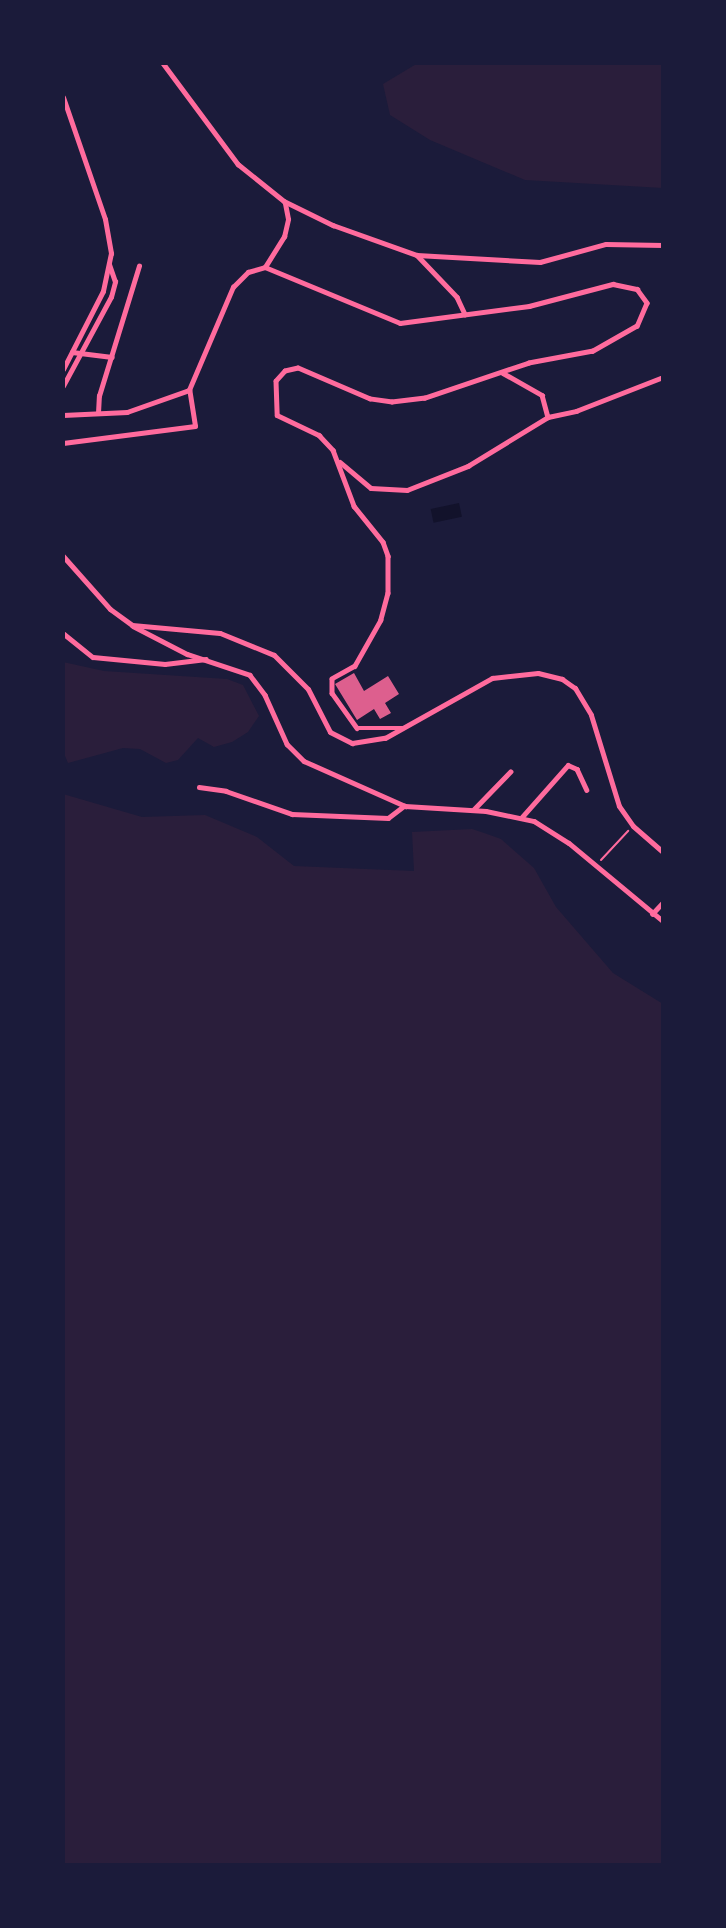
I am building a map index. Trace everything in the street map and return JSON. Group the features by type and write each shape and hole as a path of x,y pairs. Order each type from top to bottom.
{"street":[{"path":"163,63 238,164 284,201 333,225 417,255 540,262 606,244 663,245"},
{"path":"63,97 105,219 114,289 63,386"},
{"path":"265,267 287,228 284,201"},
{"path":"417,255 457,297 465,314"},
{"path":"63,369 98,303 109,265"},
{"path":"98,413 99,396 139,266"},
{"path":"63,443 195,426 189,390 233,287 248,271 265,267 390,321 408,324 529,306 613,284 630,285 645,298 641,321 608,344 578,356 529,363 425,398 392,402 356,395 292,368 276,381 277,415 319,435 339,461 371,488 407,490 468,467 548,417 576,411 663,377"},
{"path":"72,352 112,357"},
{"path":"503,373 541,394 548,417"},
{"path":"63,415 154,405 189,390"},
{"path":"339,461 354,506 383,542 389,572 381,620 355,666 332,679 332,693 356,728 404,728"},
{"path":"63,556 110,609 149,638 206,659 237,667 257,682 295,754 405,806 473,810 522,817 569,843 663,921"},
{"path":"132,625 200,629 264,648 300,679 330,732 343,741 372,742 404,728 492,678 538,673 562,680 575,688 592,715 616,801 633,826 663,852"},
{"path":"63,633 83,652 103,659 183,664 206,659"},
{"path":"522,817 568,765 577,769 587,790"},
{"path":"473,810 510,772"},
{"path":"199,787 226,791 292,814 388,818 405,806"},
{"path":"652,914 663,902"}],"path":[{"path":"596,867 633,826"}],"shaded area":[{"path":"418,63 663,63 663,188 525,180 430,140 390,115 383,84"},
{"path":"459,503 462,517 434,523 431,509"},
{"path":"63,662 104,671 227,679 243,685 259,716 248,732 232,742 214,747 198,738 178,760 166,763 140,749 123,748 68,763 63,751"},
{"path":"63,794 142,817 205,815 257,837 294,866 414,871 412,832 472,829 487,834 501,839 534,868 556,907 613,973 663,1004 663,1865 63,1865"}],"building":[{"path":"354,673 364,691 388,676 399,694 385,703 391,713 380,719 374,709 357,720 335,684"}]}
